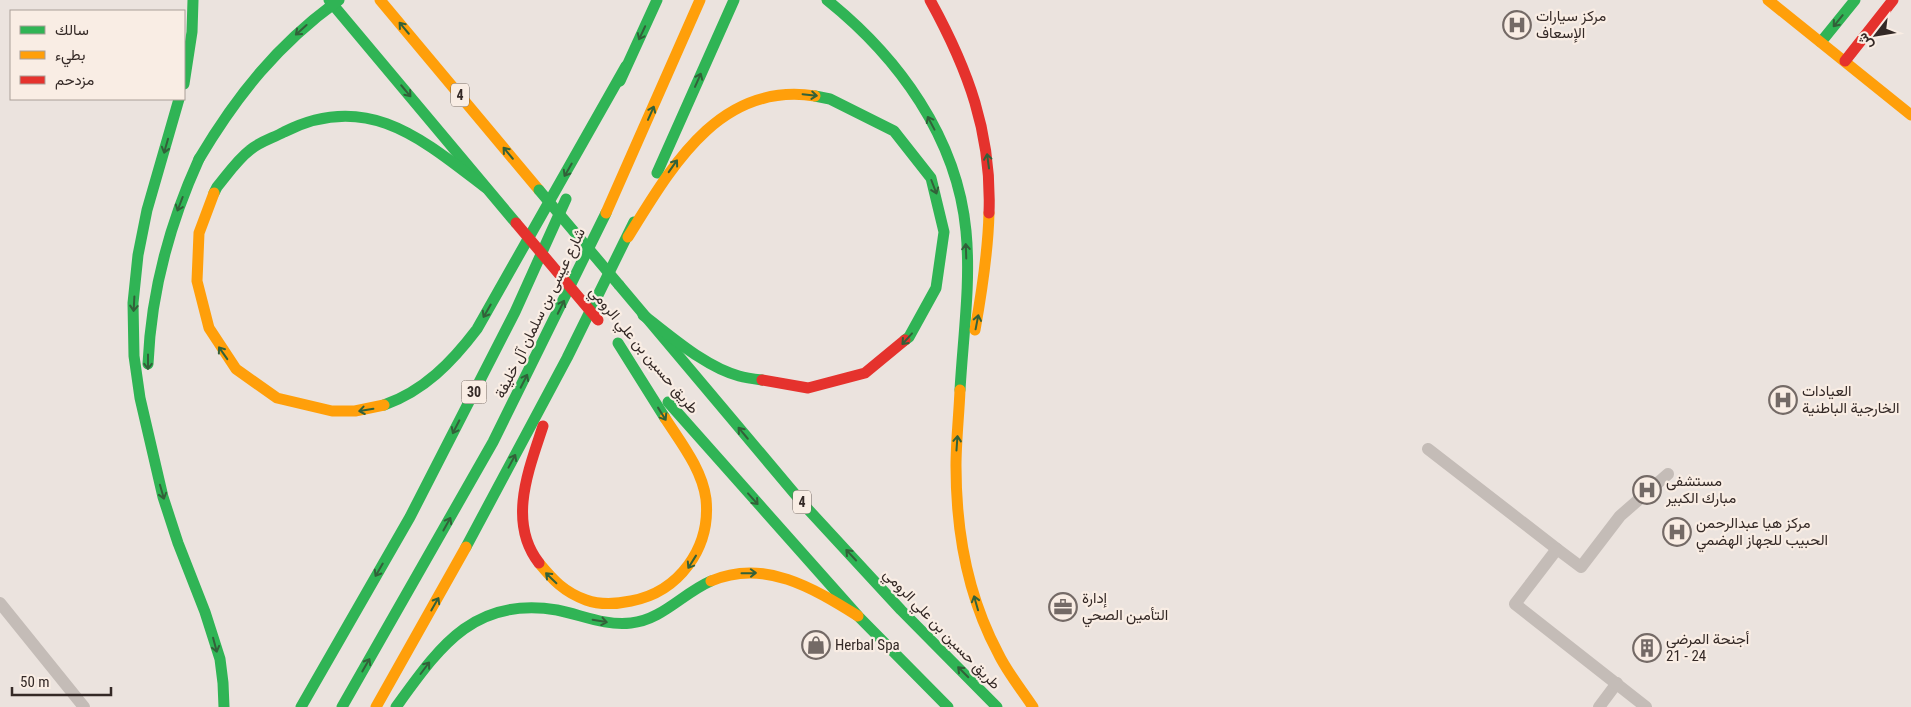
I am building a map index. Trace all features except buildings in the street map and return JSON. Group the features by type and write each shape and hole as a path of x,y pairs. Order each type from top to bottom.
{"main road":[{"path":"185,78 192,32 193,0"},
{"name":"طريق حسين بن علي الرومي","path":"329,0 486,188 715,456 858,616 948,707"},
{"path":"150,445 148,354 152,305 163,252 190,179 199,159 228,111 258,73 296,35 339,0"},
{"name":"طريق حسين بن علي الرومي","path":"380,0 805,506 901,610 997,707"},
{"name":"شارع عيسى بن سلمان آل خليفة","path":"301,707 410,517 515,312 657,0"},
{"name":"شارع عيسى بن سلمان آل خليفة","path":"342,707 493,442 618,187 700,0"},
{"path":"376,707 457,565 567,358 628,236 734,0"},
{"path":"827,0 858,24 888,56 913,91 939,139 960,202 966,240 967,275 956,465 958,515 966,566 978,610 998,654 1033,707"},
{"path":"930,0 949,32 969,81 981,120 989,172 990,213 984,283 959,404"},
{"path":"1768,0 1911,115"},
{"path":"1821,42 1855,0"},
{"path":"1846,61 1893,0"},
{"path":"486,188 449,160 407,134 382,121 366,117 342,116 310,121 278,133 261,142 227,171 210,198 199,228 195,261 198,295 203,316 221,351 244,377 256,387 288,403 304,408 340,412 375,408 393,402 424,385 453,360 476,329 626,66"},
{"path":"628,236 678,159 690,144 715,121 728,112 759,100 792,94 817,96 846,104 871,115 896,132 913,150 928,173 934,185 945,229 944,256 936,291 929,308 895,352 871,370 845,382 818,388 789,389 737,376 689,348 643,314"},
{"path":"179,100 148,206 135,277 133,346 150,445 170,522 205,612 216,647 224,684 224,707"},
{"path":"567,358 541,431 525,488 522,517 527,538 535,557 546,573 567,592 582,599 600,603 619,605 638,602 665,589 690,565 700,548 705,531 706,500 701,480 690,457 618,343"},
{"path":"396,707 442,648 453,637 478,620 504,611 520,608 547,608 607,623 641,621 665,611 701,585 736,573 750,572 765,573 791,579 810,587 858,616"}],"street":[{"path":"1428,449 1581,567 1620,516 1668,474"},
{"path":"1557,548 1515,604 1646,707"},
{"path":"0,603 84,707"},
{"path":"1598,707 1617,683"}],"traffic: fast":[{"path":"185,78 192,32 193,0"},
{"path":"329,0 516,223"},
{"path":"199,159 228,113 260,72 297,34 339,0"},
{"path":"620,81 657,0"},
{"path":"657,173 734,0"},
{"path":"827,0 853,22 900,73 920,102 937,132 950,163 960,196 966,231 968,270 960,390"},
{"path":"1821,42 1855,0"},
{"path":"384,405 412,392 424,384 458,353 477,329 626,66"},
{"path":"815,96 830,99 894,131 931,178 944,232 936,288 909,337 905,340"},
{"path":"179,100 147,210 138,255 133,303 134,356 140,398 163,497 220,659 224,707"},
{"path":"214,193 236,163 254,147 314,120 342,116 368,118 392,126 416,138 439,153 486,188"},
{"path":"148,364 153,310 163,259 170,234 199,159"},
{"path":"539,190 619,285"},
{"path":"301,707 410,517 515,312 566,199"},
{"path":"342,707 493,442 606,213"},
{"path":"466,547 567,358 634,222"},
{"path":"619,285 805,506 901,610 997,707"},
{"path":"643,315 689,350 714,366 739,376 762,380"},
{"path":"618,343 665,418"},
{"path":"668,402 858,616 948,707"},
{"path":"396,707 427,665 444,647 461,631 480,619 502,611 528,608 557,610 612,623 631,623 642,621 663,612 711,581"}],"traffic: slow":[{"path":"380,0 539,190"},
{"path":"606,213 700,0"},
{"path":"1768,0 1911,115"},
{"path":"628,237 681,158 702,135 725,116 751,102 781,95 815,96"},
{"path":"214,193 199,233 197,281 209,328 236,369 277,398 332,411 355,411 384,405"},
{"path":"975,330 984,272 989,213"},
{"path":"960,390 956,457 958,514 965,562 978,608 987,631 1006,667 1033,707"},
{"path":"539,563 565,589 578,597 597,603 626,602 648,596 664,588 677,578 697,550 703,534 706,517 706,499 704,488 695,467 665,418"},
{"path":"376,707 466,547"},
{"path":"711,581 731,575 750,573 788,579 824,595 858,616"}],"traffic: jam":[{"path":"930,0 956,51 975,102 986,156 989,184 989,213"},
{"path":"1845,61 1893,0"},
{"path":"516,223 598,320"},
{"path":"762,380 808,388 865,373 905,340"},
{"path":"539,563 529,547 524,530 523,513 527,477 543,426"}],"place":[{"name":"مركز سيارات الإسعاف","path":"1517,25"},
{"name":"العيادات الخارجية الباطنية","path":"1783,400"},
{"name":"مستشفى مبارك الكبير","path":"1647,490"},
{"name":"مركز هيا عبدالرحمن الحبيب للجهاز الهضمي","path":"1677,532"},
{"name":"إدارة التأمين الصحي","path":"1063,607"},
{"name":"Herbal Spa","path":"816,645"},
{"name":"أجنحة المرضى 21 - 24","path":"1647,648"}]}
